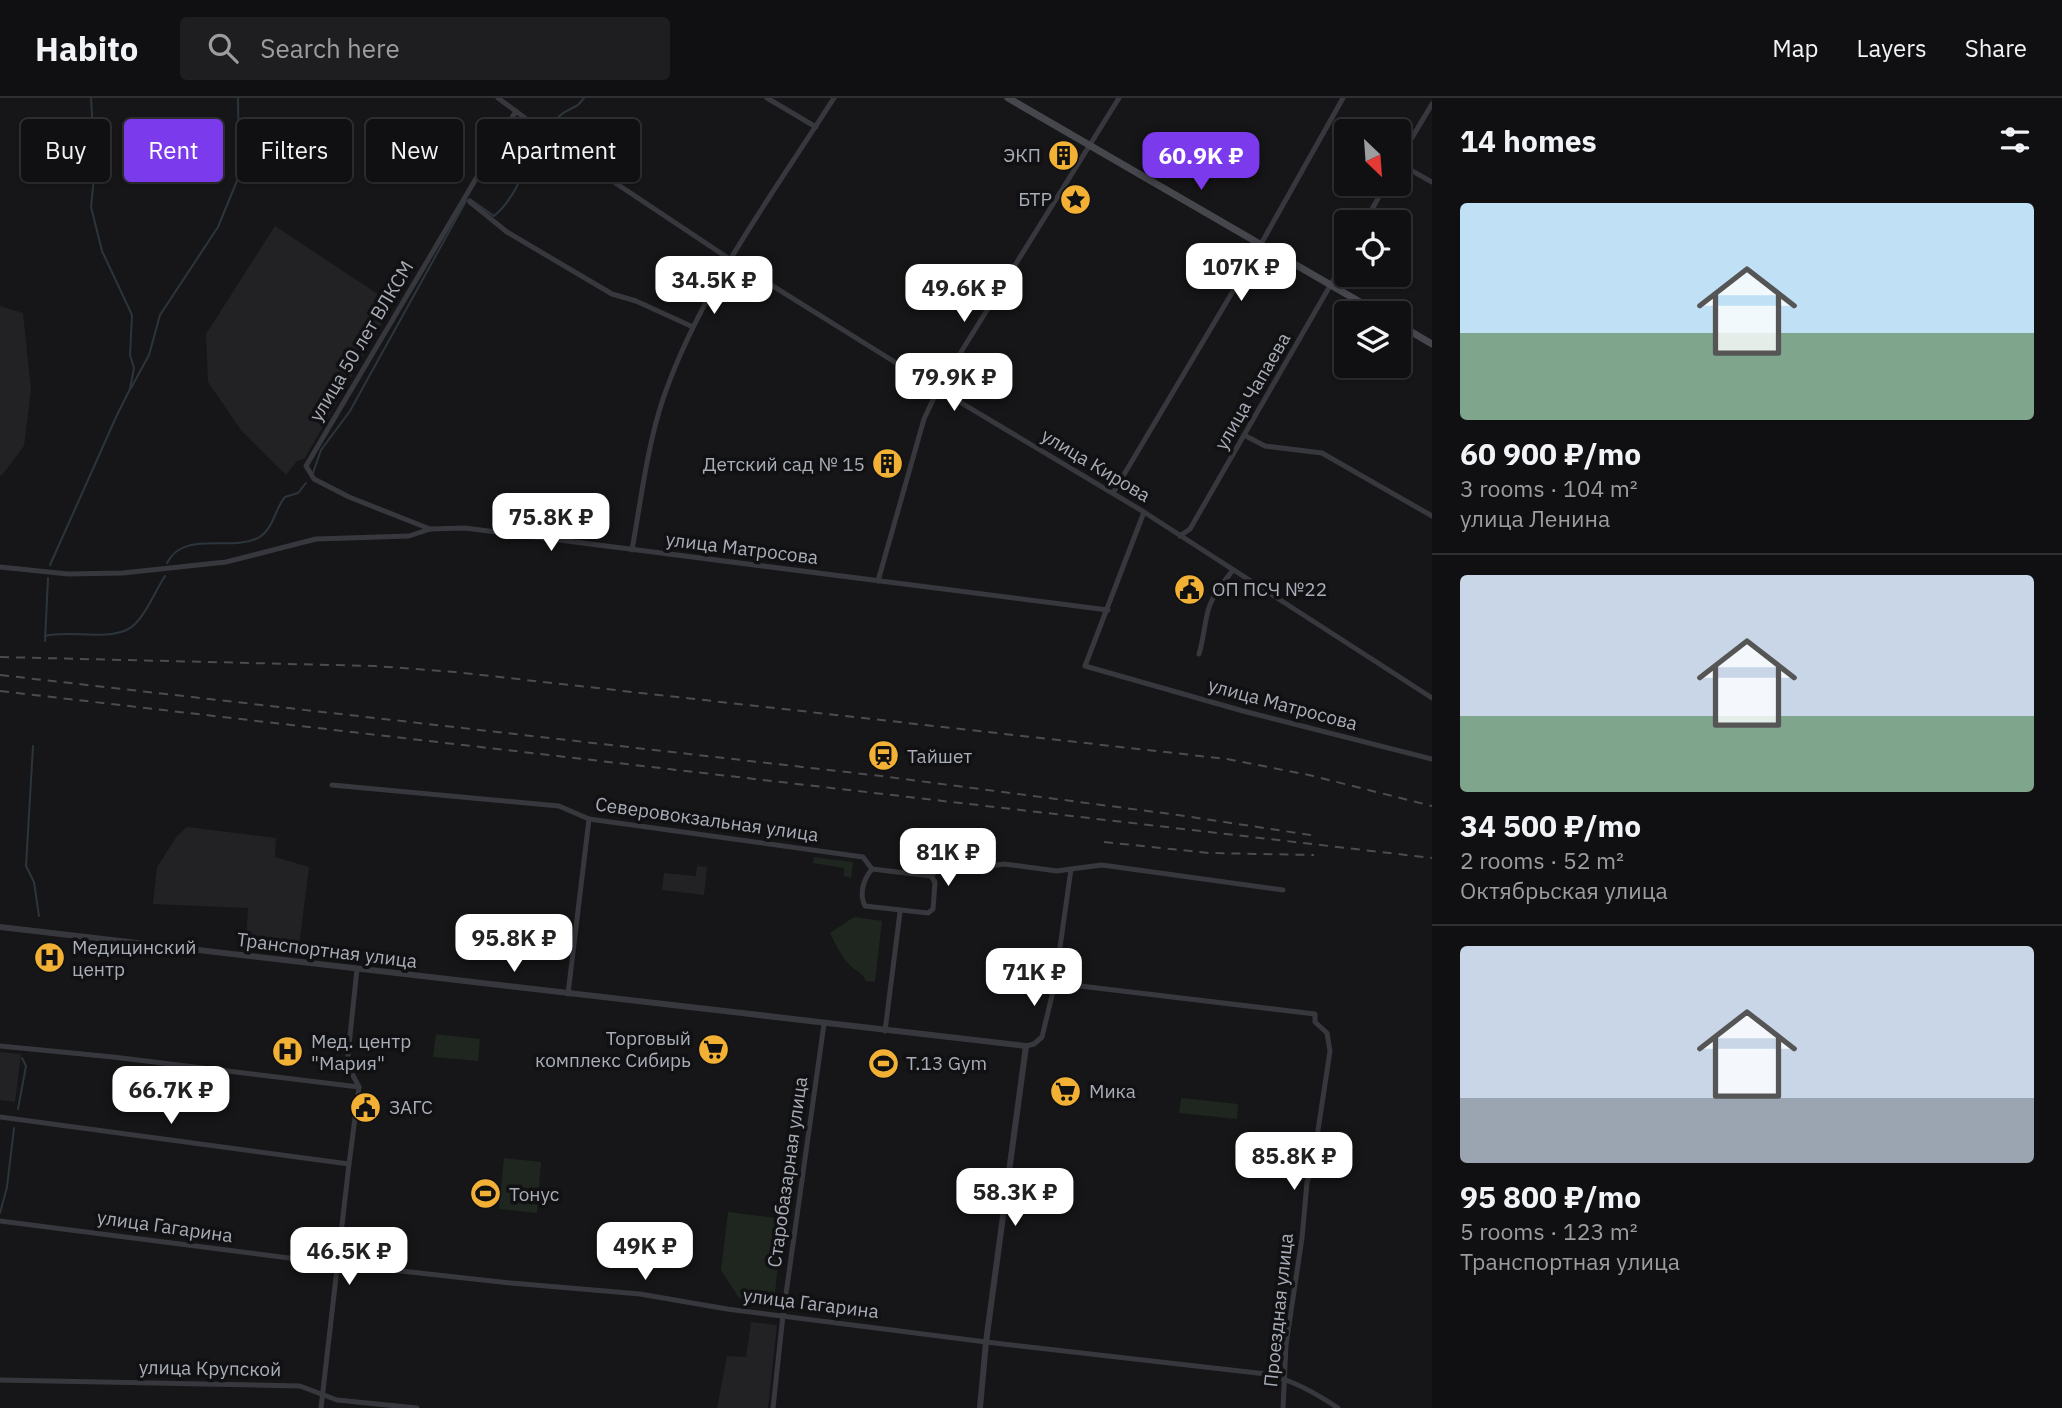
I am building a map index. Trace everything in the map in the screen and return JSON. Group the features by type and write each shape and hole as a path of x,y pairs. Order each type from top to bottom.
{"main road":[{"path":"1008,98 1358,301"},
{"path":"1411,332 1432,344"}],"street":[{"name":"улица Кирова","path":"498,98 584,162 731,260 1114,493 1432,698"},
{"path":"767,98 816,127"},
{"path":"632,550 648,458 663,400 693,327 731,260 834,98"},
{"path":"878,581 924,419 938,388 1119,98"},
{"path":"1114,493 1261,244 1343,98"},
{"path":"1411,140 1432,104"},
{"name":"улица 50 лет ВЛКСМ","path":"430,529 349,497 314,479 306,467 516,111"},
{"path":"1411,170 1432,182"},
{"path":"470,202 507,232 611,294 636,301 693,327"},
{"name":"улица Чапаева","path":"1180,536 1190,529 1334,280"},
{"path":"1244,435 1265,446 1322,453 1432,516"},
{"path":"1108,610 1144,512"},
{"name":"улица Матросова","path":"0,567 68,574 169,569 226,562 316,538 410,536 430,529 465,528 1108,610 1085,666 1432,759"},
{"path":"1199,654 1207,614 1215,595 1233,570"},
{"name":"Северовокзальная улица","path":"332,785 559,806 589,819 863,858 872,869 931,876 941,867 968,869 1004,864 1058,871 1102,865 1283,890"},
{"path":"568,994 589,819"},
{"path":"872,869 864,878 862,900 865,906 900,912 928,913 933,909 935,882 931,876"},
{"path":"980,1408 986,1342 1026,1046 1034,1044 1042,1037 1055,983 1071,869"},
{"path":"885,1031 900,912"},
{"name":"Транспортная улица","path":"0,928 1026,1046"},
{"path":"321,1408 359,1087 347,1064 356,969"},
{"name":"Проездная улица","path":"1055,983 1315,1014 1315,1023 1327,1033 1330,1051 1312,1170 1307,1182 1302,1238 1286,1345 1283,1408"},
{"name":"Старобазарная улица","path":"772,1408 824,1024"},
{"path":"0,1046 126,1058 359,1087"},
{"path":"0,1117 349,1164"},
{"name":"улица Гагарина","path":"0,1220 339,1264 640,1294 727,1309 1266,1374 1285,1378 1314,1391 1338,1408"},
{"name":"улица Крупской","path":"0,1380 300,1386 337,1400 417,1408"}],"shaded area":[{"path":"275,226 393,304 305,458 297,461 286,475 241,430 208,382 206,334"},
{"path":"0,306 23,313 31,390 24,446 2,475 0,475"},
{"path":"187,827 276,838 275,857 309,867 299,946 246,942 248,908 153,904 157,867 177,836"},
{"path":"814,857 853,862 851,878 844,876 844,868 813,863"},
{"path":"697,866 707,867 704,895 662,890 664,873 696,876"},
{"path":"854,917 882,921 875,982 866,981 850,965 830,933"},
{"path":"436,1034 480,1039 478,1061 433,1057"},
{"path":"0,1052 21,1054 15,1102 0,1100"},
{"path":"1181,1098 1238,1104 1237,1119 1179,1113"},
{"path":"504,1158 541,1162 537,1213 499,1209"},
{"path":"728,1212 783,1219 774,1302 739,1298 721,1270"},
{"path":"751,1322 777,1325 768,1408 717,1408 727,1356 746,1357"}],"waterway":[{"path":"50,565 130,389 134,368 130,355 132,315 102,251 91,207 95,167 91,98"},
{"path":"131,388 149,355 160,315 218,227 239,176 238,98"},
{"path":"556,119 584,98"},
{"path":"313,473 321,450 350,411 466,201 470,199 494,216 509,200 519,182"},
{"path":"167,563 174,553 184,547 247,542 258,538 271,524 285,497 298,493 306,483"},
{"path":"45,636 118,633 128,629 144,613 165,576"},
{"path":"45,641 48,578"},
{"path":"33,746 26,866 34,882 39,916"},
{"path":"18,1109 26,1066 22,1058"},
{"path":"0,1213 7,1187 14,1128"}],"railway":[{"path":"0,657 375,666 455,672 1227,759 1309,775 1432,806"},
{"path":"0,675 881,776 1317,836"},
{"path":"0,691 1432,858"},
{"path":"1104,842 1209,853 1314,855"}],"place":[{"name":"ЭКП","path":"1064,155"},
{"name":"БТР","path":"1075,199"},
{"name":"Детский сад № 15","path":"888,464"},
{"name":"ОП ПСЧ №22","path":"1189,589"},
{"name":"Тайшет","path":"884,756"},
{"name":"Медицинский центр","path":"49,958"},
{"name":"Торговый комплекс Сибирь","path":"714,1049"},
{"name":"Мед. центр \"Мария\"","path":"288,1052"},
{"name":"T.13 Gym","path":"883,1063"},
{"name":"Мика","path":"1066,1091"},
{"name":"ЗАГС","path":"366,1107"},
{"name":"Тонус","path":"486,1194"}]}
